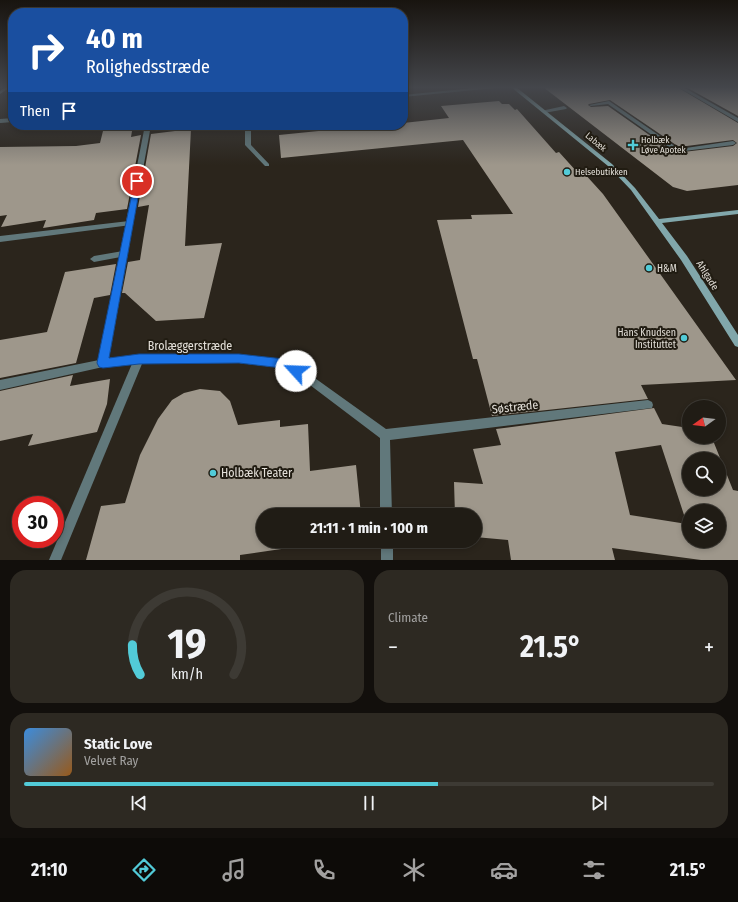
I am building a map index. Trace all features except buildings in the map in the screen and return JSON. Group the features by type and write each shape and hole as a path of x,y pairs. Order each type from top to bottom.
{"street":[{"name":"Labæk","path":"547,113 610,165 633,189 658,220"},
{"path":"625,113 678,151 733,143"},
{"path":"726,113 738,120"},
{"path":"103,363 147,130"},
{"path":"248,130 248,145 267,165"},
{"path":"658,220 738,212"},
{"name":"Ahlgade","path":"658,220 738,343"},
{"path":"0,239 129,223"},
{"path":"94,259 123,254"},
{"path":"55,560 139,359"},
{"name":"Brolæggerstræde","path":"0,385 103,363 139,359 239,359 284,364 309,379 385,435"},
{"name":"Søstræde","path":"385,435 648,405"},
{"path":"385,435 386,508"},
{"path":"387,548 387,560"}],"place":[{"name":"Holbæk Løve Apotek","path":"633,145"},
{"name":"Helsebutikken","path":"567,172"},
{"name":"H&M","path":"649,268"},
{"name":"Hans Knudsen Instituttet","path":"684,338"},
{"name":"Holbæk Teater","path":"213,473"}],"route":[{"path":"137,181 103,363 139,359 239,359 284,364 296,371"}]}
